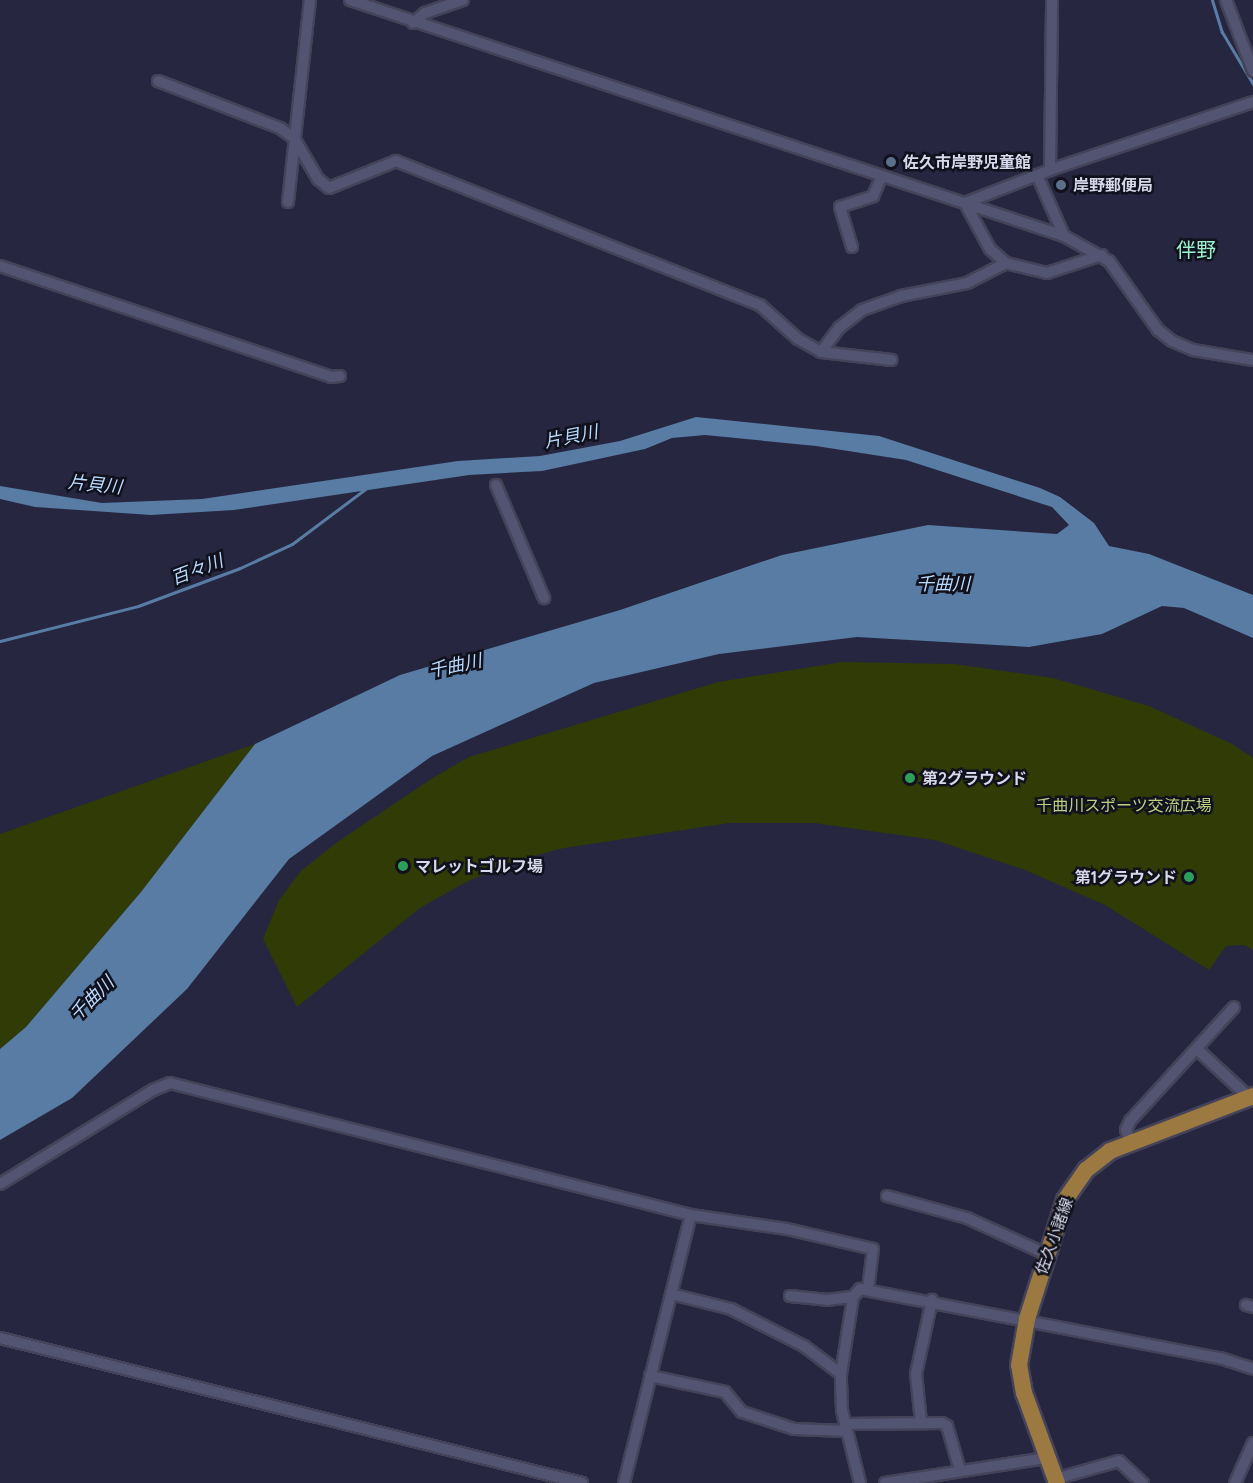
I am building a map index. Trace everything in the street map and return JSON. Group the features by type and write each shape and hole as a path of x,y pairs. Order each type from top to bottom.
{"main road":[{"name":"佐久小諸線","path":"1056,1481 1046,1458 1020,1376 1027,1319 1060,1210 1079,1177 1101,1157 1130,1142 1252,1099"}],"street":[{"path":"288,202 310,0"},
{"path":"350,0 413,23 1064,236 1102,255 1124,279 1158,330 1172,341 1193,350 1253,360"},
{"path":"413,23 425,13 463,0"},
{"path":"1050,170 1052,0"},
{"path":"1226,0 1253,71"},
{"path":"158,81 268,121 294,138 318,179 329,188 396,161 760,305 798,339 821,352 892,360"},
{"path":"965,203 1050,170 1253,102"},
{"path":"1037,175 1064,236"},
{"path":"852,246 840,207 873,196 882,176"},
{"path":"965,203 990,249 1006,263 1047,273 1102,255"},
{"path":"821,352 839,328 862,310 901,296 940,292 967,283 1006,263"},
{"path":"0,266 332,377 340,376"},
{"path":"496,485 544,598"},
{"path":"1130,1142 1126,1130 1130,1121 1234,1007"},
{"path":"1197,1049 1252,1099"},
{"path":"0,1184 153,1090 170,1083 691,1215 787,1229 873,1249 868,1289"},
{"path":"887,1196 967,1218 1046,1254"},
{"path":"624,1483 691,1215"},
{"path":"860,1483 845,1427 841,1374 853,1297 861,1289 932,1300 1220,1358 1253,1369"},
{"path":"671,1294 731,1309 804,1346 841,1374"},
{"path":"789,1296 827,1300 853,1297"},
{"path":"921,1422 916,1374 932,1300"},
{"path":"0,1338 582,1483"},
{"path":"651,1376 724,1392 742,1412 794,1429 921,1422 947,1426 960,1470"},
{"path":"1235,1483 1253,1443"},
{"path":"885,1483 1046,1458"},
{"path":"1056,1481 1099,1464 1119,1461 1143,1483"}],"green space":[{"name":"千曲川スポーツ交流広場","path":"842,662 954,664 1053,678 1149,706 1232,744 1253,758 1253,950 1244,945 1226,946 1209,970 1105,905 1025,870 935,840 814,823 729,823 564,848 522,859 466,882 420,908 297,1007 263,939 279,900 301,871 336,843 431,779 469,757 718,682"},
{"path":"255,744 141,892 26,1027 0,1049 0,834"}],"water":[{"name":"千曲川","path":"696,417 879,436 1040,488 1060,497 1094,523 1109,546 1149,554 1253,595 1253,638 1184,608 1162,606 1102,634 1029,647 857,637 719,654 594,683 432,756 289,859 187,989 72,1098 0,1140 0,1049 26,1027 141,892 255,744 400,675 620,610 782,555 928,525 1057,534 1069,525 1052,507 906,460 816,446 705,435 672,438 645,449 542,471 469,475 234,510 151,515 35,507 0,499 0,486 102,503 202,499 458,461 540,456 620,441"}],"waterway":[{"path":"1212,0 1222,32 1253,84"},
{"name":"百々川","path":"0,641 138,606 240,568 292,544 368,487"}],"place":[{"name":"佐久市岸野児童館","path":"891,162"},
{"name":"岸野郵便局","path":"1061,185"},
{"name":"第2グラウンド","path":"910,778"},
{"name":"マレットゴルフ場","path":"403,866"},
{"name":"第1グラウンド","path":"1189,877"}],"district":[{"name":"伴野","path":"1196,249"}],"water label":[{"name":"片貝川","path":"571,437"},
{"name":"片貝川","path":"95,485"}]}
